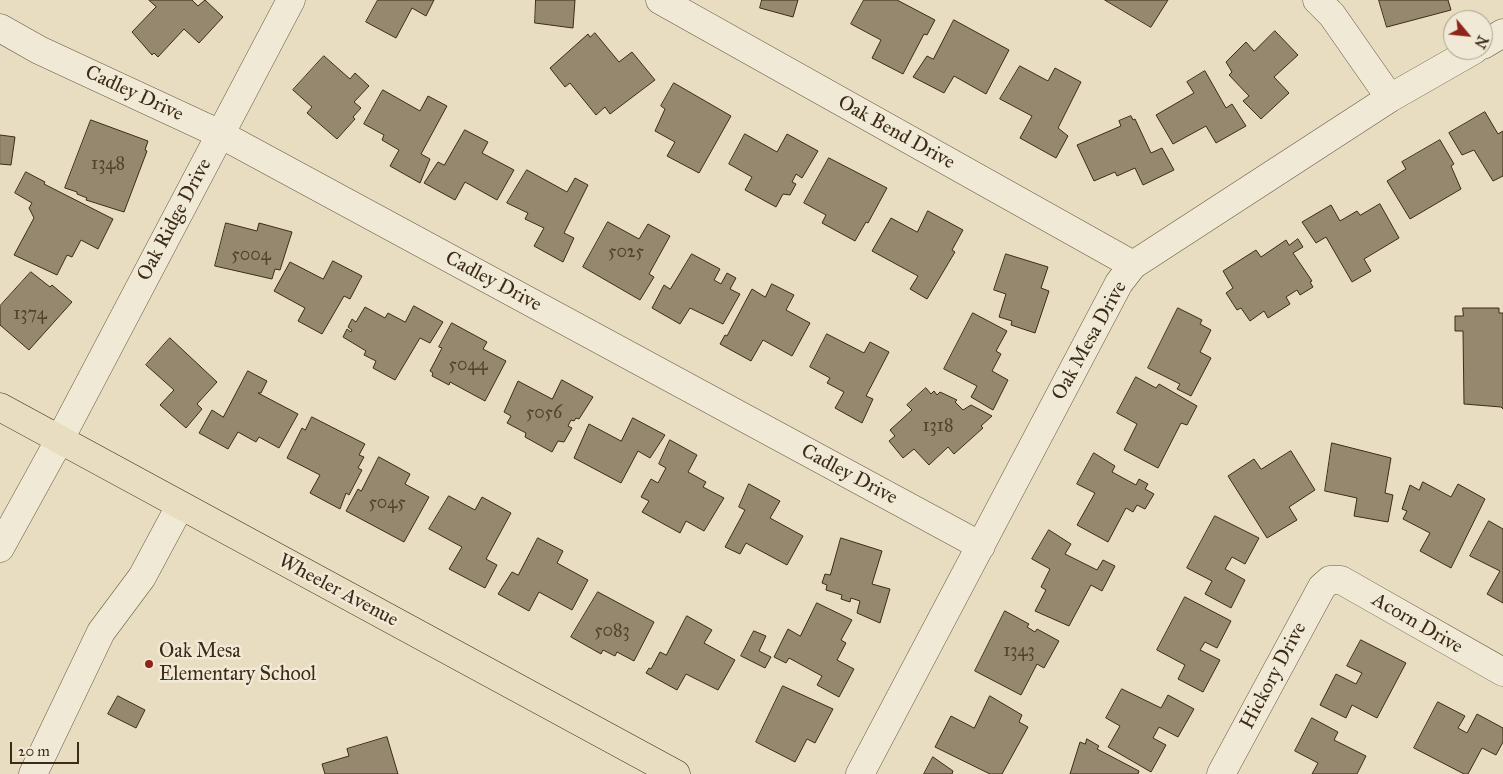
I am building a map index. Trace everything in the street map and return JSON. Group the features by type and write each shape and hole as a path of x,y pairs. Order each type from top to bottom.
{"main road":[{"name":"Wheeler Avenue","path":"0,406 180,506 676,774"}],"street":[{"name":"Oak Ridge Drive","path":"0,548 60,439 291,0"},
{"name":"Oak Bend Drive","path":"659,0 1133,265"},
{"path":"1317,0 1332,15 1390,98"},
{"name":"Cadley Drive","path":"0,28 38,50 220,134 981,546"},
{"name":"Oak Mesa Drive","path":"860,774 1119,283 1133,265 1390,98 1456,60"},
{"path":"33,774 101,632 142,577 180,506"},
{"name":"Acorn Drive","path":"1330,580 1341,580 1503,672"},
{"name":"Hickory Drive","path":"1221,774 1322,587 1330,580"}],"building":[{"path":"149,0 192,0 198,6 205,0 223,17 199,43 184,29 158,57 154,53 152,55 132,32 156,7"},
{"path":"378,0 434,0 426,16 412,8 396,38 366,22"},
{"path":"536,0 575,0 573,28 535,23"},
{"path":"762,0 798,0 793,17 760,8"},
{"path":"864,0 897,0 935,20 927,35 924,34 903,74 872,58 881,40 851,24"},
{"path":"1105,0 1168,0 1151,27"},
{"path":"1379,0 1448,0 1451,10 1443,10 1443,12 1387,27"},
{"path":"954,20 1009,50 986,94 954,76 944,93 913,77 927,56 933,59"},
{"path":"1275,31 1298,55 1274,77 1289,93 1261,119 1243,101 1249,96 1229,75 1232,72 1226,62 1246,42 1254,51"},
{"path":"595,33 619,62 632,52 655,80 610,114 605,107 596,115 570,83 565,87 550,68 588,34 590,37"},
{"path":"324,56 350,79 355,73 369,86 354,102 361,108 353,117 355,119 337,139 307,113 312,107 293,90"},
{"path":"1020,66 1048,81 1055,68 1081,82 1058,128 1068,136 1056,158 1020,138 1032,116 1000,99"},
{"path":"1205,71 1226,108 1232,104 1246,126 1216,143 1206,126 1173,144 1156,115 1194,93 1187,82"},
{"path":"674,83 731,116 699,173 667,156 675,142 655,131 665,109 661,106"},
{"path":"383,90 420,111 428,96 447,106 421,154 430,159 420,183 390,166 399,150 382,140 384,135 364,124"},
{"path":"1485,112 1498,134 1503,131 1503,176 1493,181 1474,150 1462,155 1449,133"},
{"path":"1131,116 1133,120 1135,119 1151,153 1162,148 1174,170 1143,185 1135,168 1117,176 1115,172 1094,181 1077,145 1121,126 1119,121"},
{"path":"91,120 148,141 145,150 147,151 124,212 86,200 87,198 77,194 77,192 65,188"},
{"path":"465,130 488,142 482,153 514,170 497,200 465,182 455,200 424,183 438,162 444,165"},
{"path":"745,134 777,152 787,134 818,151 802,178 796,174 792,182 796,184 790,195 783,194 776,207 745,190 752,177 729,164"},
{"path":"0,135 15,137 11,165 0,164"},
{"path":"1440,140 1454,164 1451,166 1461,189 1410,219 1387,181 1406,169 1402,162"},
{"path":"829,158 887,188 868,223 866,222 855,241 822,223 826,215 804,203"},
{"path":"527,170 567,192 575,178 588,185 564,233 574,238 563,262 534,246 544,228 525,219 528,213 507,203"},
{"path":"26,172 45,182 44,184 113,219 98,249 81,240 72,257 67,255 57,275 14,255 34,218 29,208 32,203 15,193"},
{"path":"1380,204 1399,238 1364,259 1371,271 1352,282 1326,237 1316,243 1302,222 1331,205 1340,221 1357,211 1360,215"},
{"path":"928,211 963,230 952,250 955,252 927,299 910,289 918,276 872,251 891,218 917,232"},
{"path":"608,222 639,239 648,224 670,236 649,274 654,277 640,300 583,267"},
{"path":"226,223 257,231 259,223 292,232 280,270 275,269 272,279 215,266"},
{"path":"1298,239 1303,247 1293,253 1312,281 1310,282 1313,287 1300,295 1297,290 1286,297 1290,304 1268,318 1264,311 1250,321 1241,308 1237,310 1226,293 1233,288 1223,271 1256,250 1261,257 1286,240 1289,245"},
{"path":"692,254 720,269 714,280 721,284 727,273 736,278 730,289 740,294 723,324 690,308 680,324 652,308 664,285 670,289"},
{"path":"1006,254 1048,267 1041,288 1049,291 1035,333 1011,325 1012,321 999,317 1006,294 994,290"},
{"path":"333,261 362,276 350,299 344,296 322,334 298,321 305,308 274,291 290,262 323,279"},
{"path":"31,272 50,287 52,285 72,302 29,350 0,325 0,306"},
{"path":"772,284 794,295 786,310 810,323 792,356 763,340 751,361 720,344 725,335 727,336 752,289 765,297"},
{"path":"414,306 443,322 430,343 420,338 395,380 373,368 376,361 364,355 366,351 343,337 347,329 351,332 352,330 348,327 352,319 356,322 365,307 385,318 388,313 405,322"},
{"path":"1178,308 1202,320 1200,324 1211,330 1200,352 1211,358 1191,396 1177,389 1180,384 1148,368"},
{"path":"1463,308 1499,308 1499,313 1503,313 1503,409 1501,407 1464,404 1463,331 1455,331 1455,316 1463,316"},
{"path":"973,313 1007,331 996,351 1001,354 992,371 1008,380 993,410 971,397 977,386 944,369"},
{"path":"452,323 487,342 483,349 506,361 485,401 450,382 449,385 432,376 433,373 430,371 442,348 439,347"},
{"path":"827,334 864,353 870,342 889,352 866,396 873,399 862,423 835,408 844,392 827,383 830,378 810,367"},
{"path":"170,338 217,382 197,404 202,409 186,428 160,405 174,390 146,365"},
{"path":"248,371 267,381 261,393 258,393 298,414 279,448 259,437 256,442 238,432 228,449 199,433 212,410 223,417"},
{"path":"1136,377 1156,388 1159,384 1197,406 1187,425 1181,423 1158,468 1124,450 1137,424 1117,413"},
{"path":"562,380 593,397 579,419 571,420 568,426 572,428 564,442 558,441 552,452 525,437 526,433 507,423 511,416 504,412 518,381 552,399"},
{"path":"926,388 931,394 934,391 937,395 940,392 957,400 955,402 963,410 971,405 992,416 981,426 983,428 954,454 948,447 929,465 914,449 903,458 889,441 895,436 890,430 912,410 907,405"},
{"path":"312,417 365,444 359,455 364,457 358,468 362,470 349,495 346,493 340,509 310,493 320,475 287,458 302,428 305,430"},
{"path":"633,418 665,435 650,458 638,451 621,483 574,458 589,424 621,441"},
{"path":"670,440 697,455 688,472 706,482 703,487 724,498 704,531 686,521 680,533 642,512 649,501 641,497 651,479 658,483 666,468 659,464"},
{"path":"1332,443 1391,458 1385,493 1393,495 1388,522 1354,516 1357,498 1325,491"},
{"path":"1291,451 1315,490 1289,507 1297,520 1267,538 1228,476 1254,459 1261,469"},
{"path":"1094,453 1115,466 1112,472 1136,485 1139,479 1148,484 1145,489 1154,494 1145,509 1137,505 1133,512 1126,508 1108,542 1077,525 1095,493 1077,484"},
{"path":"379,457 410,474 405,484 429,497 404,542 346,511 358,489 361,491"},
{"path":"1423,482 1451,497 1458,484 1485,499 1451,568 1420,551 1430,533 1403,519 1407,511 1402,509 1410,485 1419,490"},
{"path":"749,484 780,501 770,518 803,536 787,565 746,543 740,554 725,547 745,510 739,507"},
{"path":"449,496 475,510 482,497 511,513 486,559 497,565 485,588 449,569 462,547 429,529"},
{"path":"1215,516 1259,538 1245,564 1232,557 1225,569 1245,580 1231,608 1205,594 1212,581 1187,568"},
{"path":"1489,521 1503,529 1503,603 1487,594 1500,571 1470,556"},
{"path":"1049,530 1071,544 1065,554 1097,570 1103,560 1115,566 1102,591 1091,585 1069,626 1035,611 1046,590 1041,587 1050,569 1032,559"},
{"path":"538,538 563,551 557,563 588,580 572,610 539,592 529,611 498,594 512,572 518,575"},
{"path":"841,538 882,551 872,584 890,589 880,623 857,613 860,601 851,598 850,602 841,599 842,595 826,590 827,585 822,583 825,574 830,575"},
{"path":"598,592 654,622 634,661 617,652 615,656 603,650 601,654 571,637"},
{"path":"1185,597 1231,621 1217,648 1205,642 1200,650 1220,660 1203,692 1178,679 1185,665 1157,650"},
{"path":"817,603 852,620 841,640 846,643 837,660 854,669 839,697 817,685 822,676 789,658 786,663 774,657 788,629 800,636"},
{"path":"1005,611 1029,624 1027,627 1035,632 1037,629 1059,641 1044,668 1037,664 1021,695 975,671"},
{"path":"687,616 712,630 704,643 735,660 718,690 686,674 677,690 646,673 649,668 651,669 660,652 666,655"},
{"path":"754,631 766,636 759,651 771,657 765,668 741,656"},
{"path":"1361,640 1406,663 1377,718 1352,705 1346,718 1320,705 1336,674 1356,684 1362,673 1347,666"},
{"path":"783,686 833,709 815,743 807,739 795,762 756,742"},
{"path":"1122,689 1161,708 1168,695 1194,709 1178,737 1159,727 1153,738 1166,745 1151,772 1108,747 1120,726 1106,718"},
{"path":"118,696 145,710 136,728 108,714"},
{"path":"990,696 1022,715 1019,722 1028,727 1002,774 990,774 935,747 951,716 974,728"},
{"path":"1438,702 1465,716 1458,728 1467,733 1477,714 1503,728 1503,742 1496,755 1482,748 1468,774 1464,774 1414,748"},
{"path":"1312,718 1338,732 1334,740 1366,756 1357,774 1312,774 1318,763 1295,751"},
{"path":"387,737 398,774 325,774 322,764 349,756 347,749"},
{"path":"1087,739 1099,746 1097,749 1139,771 1138,774 1070,774 1080,742 1085,744"},
{"path":"933,757 953,771 952,774 924,774"}],"place":[{"name":"Oak Mesa Elementary School","path":"149,664"}]}
